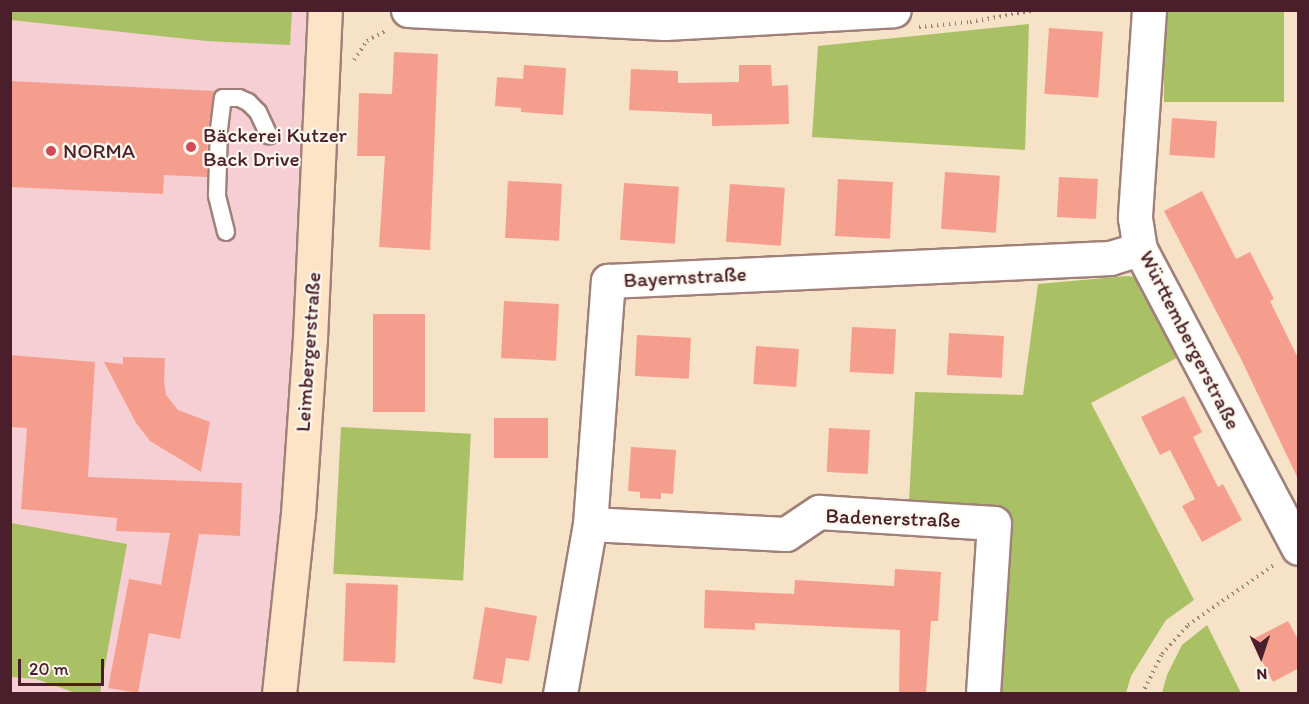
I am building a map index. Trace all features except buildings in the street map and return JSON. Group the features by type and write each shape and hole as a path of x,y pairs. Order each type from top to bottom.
{"street":[{"name":"Leimbergerstraße","path":"279,693 298,514 309,349 325,10"},
{"path":"408,10 665,23 894,10"},
{"name":"Württembergerstraße","path":"1149,10 1135,218 1140,249 1288,556"},
{"name":"Bayernstraße","path":"560,693 590,524 608,281 1110,258 1140,249"},
{"name":"Badenerstraße","path":"590,524 786,534 819,512 994,523 983,693"}],"lane":[{"path":"226,232 217,195 219,129 224,98 239,98 248,102 258,112 269,136"}],"path":[{"path":"1142,693 1162,654 1188,625 1288,556"}],"shaded area":[{"path":"10,11 325,11 279,693 11,693"}],"green space":[{"path":"11,10 292,11 290,45 206,41 11,20"},
{"path":"1164,11 1284,11 1284,102 1164,102"},
{"path":"1029,24 1025,150 812,137 818,46"},
{"path":"1127,276 1141,278 1186,353 1091,403 1194,600 1166,620 1131,676 1126,693 995,693 1006,509 909,501 915,392 1023,395 1038,284"},
{"path":"341,427 471,434 463,581 333,574"},
{"path":"11,523 127,544 100,693 76,693 36,679 11,677"},
{"path":"1207,625 1241,693 1162,693 1167,675 1182,645"}],"place":[{"name":"Bäckerei Kutzer Back Drive","path":"191,147"},
{"name":"NORMA","path":"51,151"}]}
